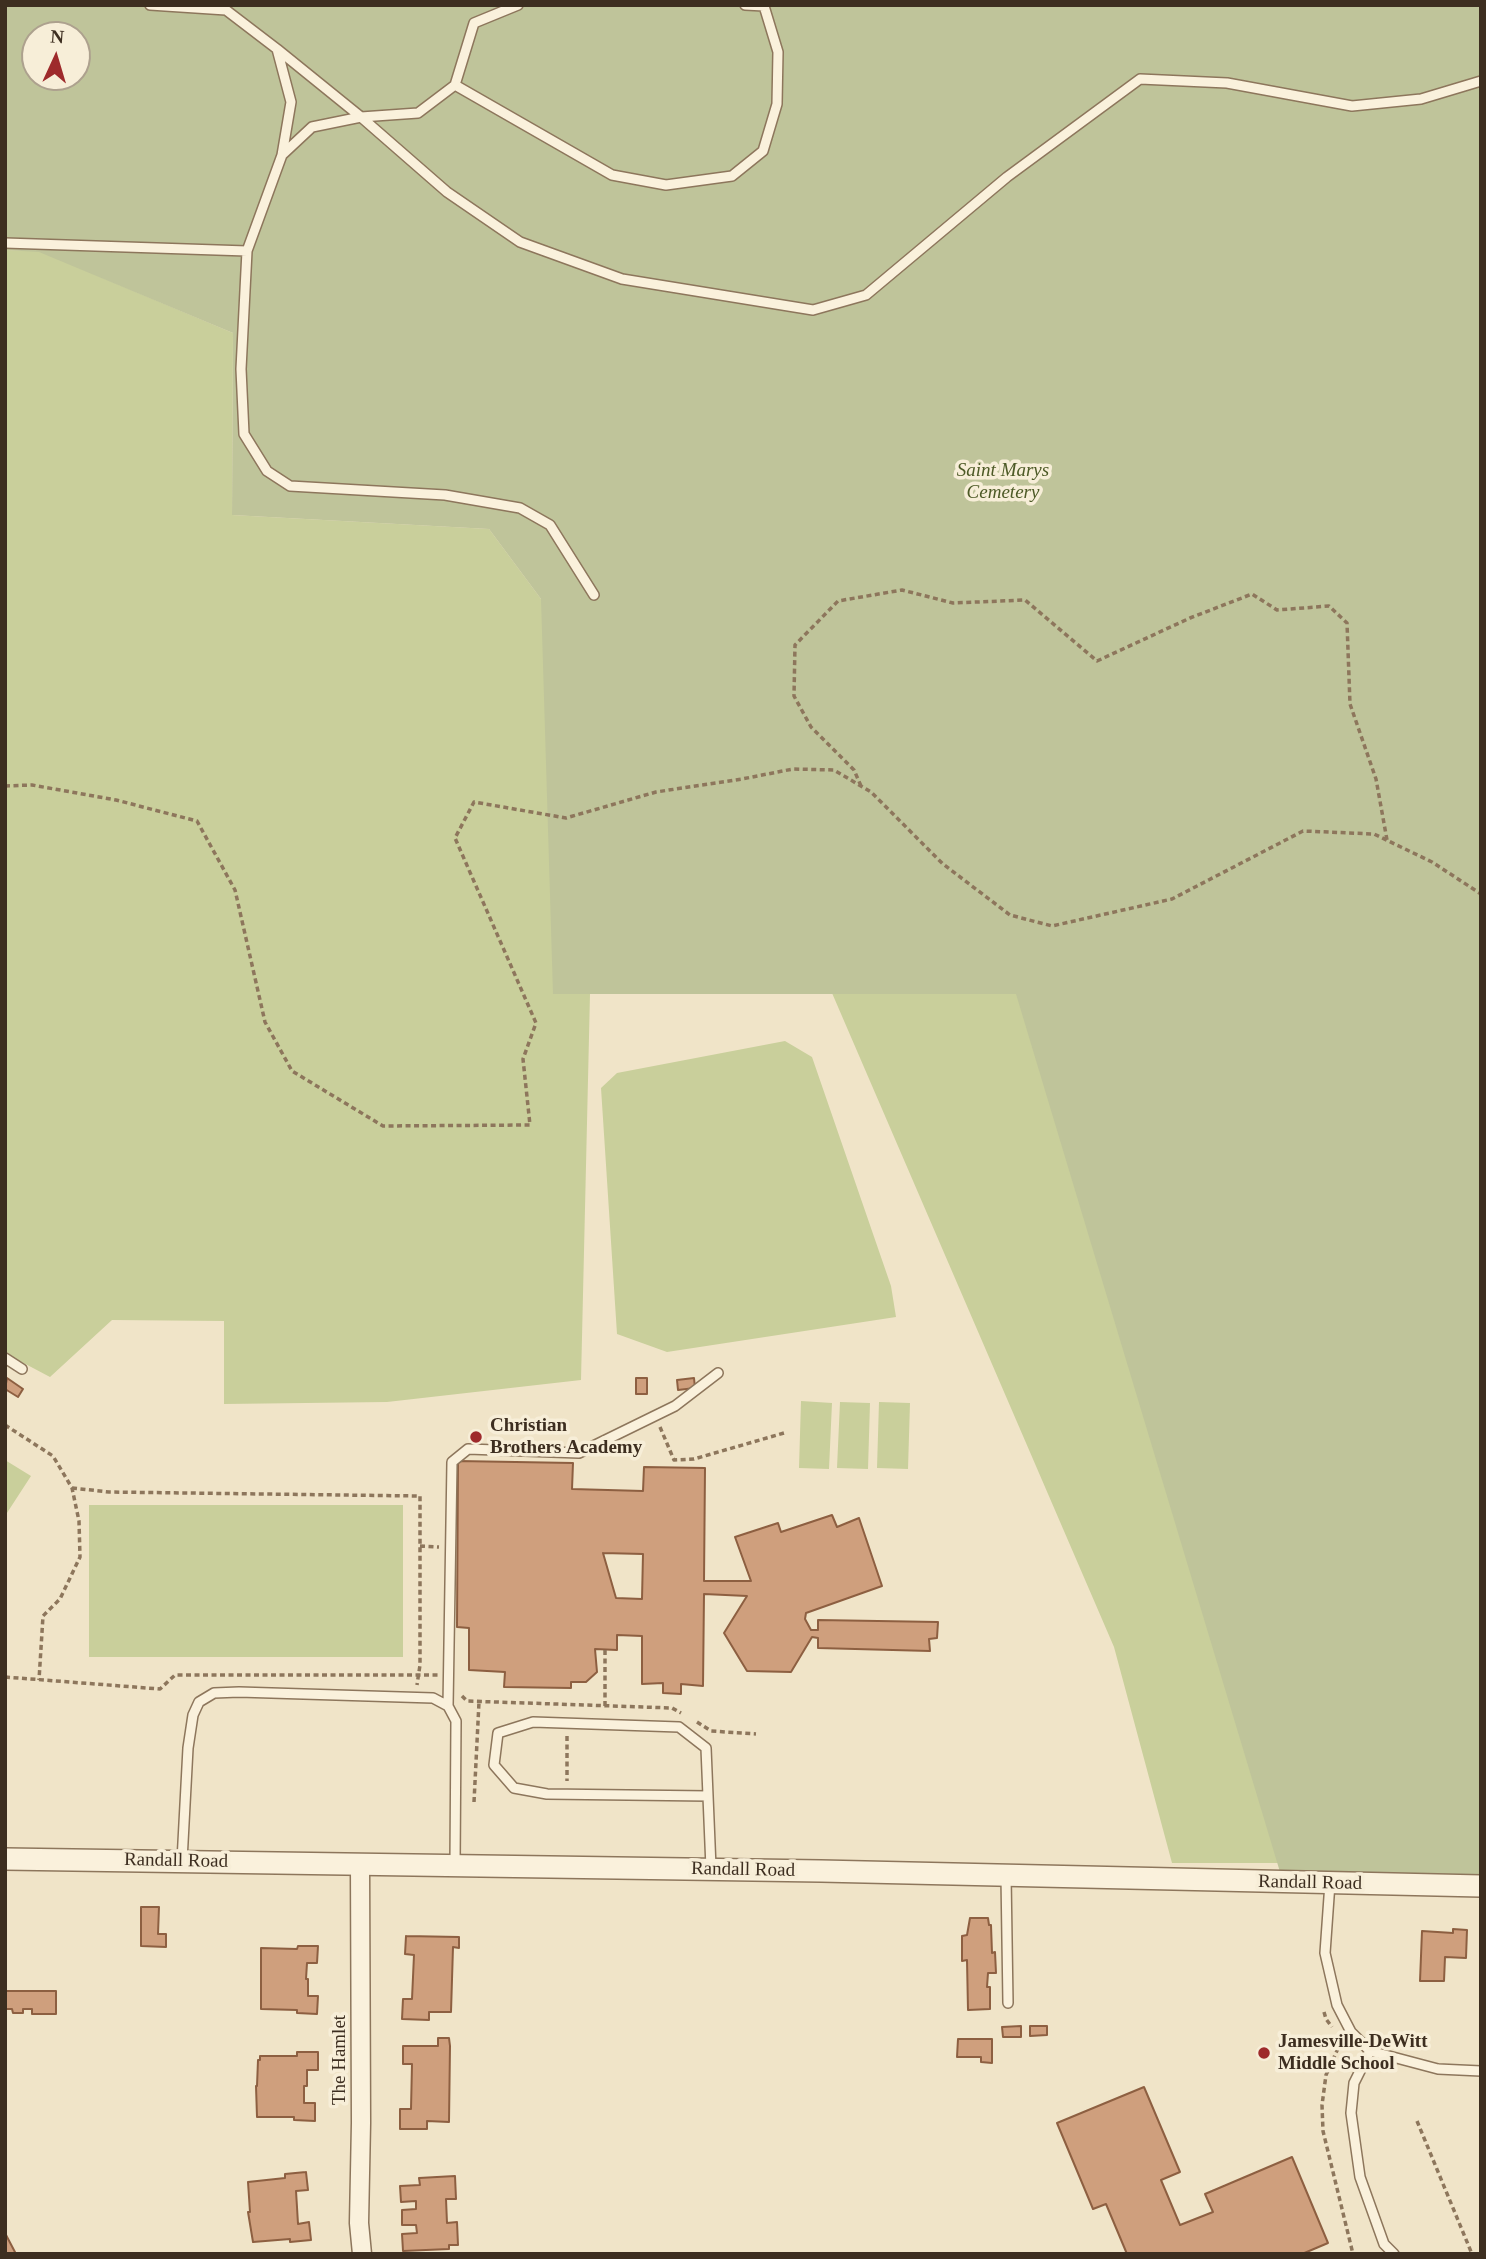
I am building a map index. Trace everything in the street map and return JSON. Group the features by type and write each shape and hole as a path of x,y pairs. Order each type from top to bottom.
{"street":[{"name":"Randall Road","path":"5,1860 711,1870 1481,1886"},
{"name":"The Hamlet","path":"360,1865 359,2223 362,2254"}],"lane":[{"path":"150,5 226,10 361,117 447,192 520,242 622,279 813,310 866,295 1007,177 1140,79 1227,83 1352,106 1421,99 1481,81"},
{"path":"282,155 312,127 361,117 418,113 455,85 474,23 519,5"},
{"path":"455,85 612,175 666,185 732,176 763,151 777,104 778,52 764,6 745,5"},
{"path":"277,49 291,102 282,155 247,251 241,369 244,434 267,471 290,486 445,495 520,508 550,525 594,596"},
{"path":"5,243 247,251"},
{"path":"5,1358 22,1369"},
{"path":"455,1866 456,1721 448,1706 452,1462 468,1449 579,1453 675,1406 718,1373"},
{"path":"182,1861 192,1715 199,1702 214,1693 433,1698 448,1706"},
{"path":"708,1796 547,1794 514,1788 494,1765 498,1733 533,1722 679,1727 706,1748 708,1796 711,1870"},
{"path":"1006,1876 1008,2003"},
{"path":"1330,1883 1325,1953 1337,2005 1351,2032 1370,2051 1438,2068 1481,2071"},
{"path":"1370,2051 1353,2084 1351,2113 1360,2177 1384,2244 1394,2254"}],"path":[{"path":"861,786 854,770 811,727 794,696 795,645 838,601 902,590 953,603 1025,600 1097,661 1191,618 1252,594 1277,610 1329,606 1348,623 1350,704 1376,779 1387,840"},
{"path":"5,786 32,785 116,800 197,821 235,890 265,1022 292,1071 383,1126 530,1125 523,1059 536,1023 455,838 474,802 566,818 656,792 793,769 834,771 871,792 943,864 1010,915 1052,926 1172,899 1303,831 1374,834 1432,862 1481,894"},
{"path":"656,1415 674,1460 694,1459 784,1433"},
{"path":"5,1425 53,1456 72,1488 79,1521 80,1557 60,1599 43,1616 39,1680"},
{"path":"72,1488 109,1492 419,1496 420,1665 416,1698"},
{"path":"605,1650 605,1706"},
{"path":"474,1802 479,1702"},
{"path":"566,1705 568,1794"},
{"path":"1323,2007 1325,2020 1338,2034 1340,2044 1326,2075 1322,2105 1323,2132 1353,2254"},
{"path":"1417,2122 1472,2254"}],"green space":[{"name":"Saint Marys Cemetery","path":"5,5 1481,5 1481,1886 1283,1882 1016,994 553,994 541,599 489,529 232,515 233,333 39,252 5,250"},
{"path":"1481,5 1481,1863 1172,1863 1114,1647 832,993 590,994 581,1380 387,1402 224,1404 224,1321 112,1320 50,1377 5,1351 5,250 39,251 233,333 232,515 489,529 541,599"},
{"path":"785,1041 812,1057 891,1286 896,1317 667,1352 617,1334 601,1088 617,1073"},
{"path":"801,1401 832,1403 829,1469 799,1468"},
{"path":"840,1402 870,1403 868,1469 837,1468"},
{"path":"879,1402 910,1403 908,1469 877,1468"},
{"path":"5,1460 31,1476 5,1516"},
{"path":"89,1505 403,1505 403,1657 89,1657"}],"building":[{"path":"7,1378 23,1389 18,1397 5,1389"},
{"path":"636,1378 647,1378 647,1394 636,1394"},
{"path":"694,1378 695,1388 678,1390 677,1380"},
{"path":"458,1461 573,1463 572,1489 643,1491 644,1467 705,1468 704,1581 751,1581 735,1537 778,1523 781,1532 832,1515 837,1527 859,1518 882,1586 806,1613 805,1619 811,1630 818,1630 818,1620 938,1622 937,1638 929,1639 930,1651 818,1648 818,1638 812,1637 791,1672 747,1671 724,1633 747,1596 704,1594 703,1686 681,1684 681,1694 663,1693 663,1683 642,1684 642,1636 617,1635 617,1650 595,1649 597,1672 586,1682 571,1682 571,1688 504,1687 505,1672 469,1670 469,1628 457,1627","holes":["603,1553 643,1554 642,1599 616,1598"]},
{"path":"141,1907 159,1907 158,1934 166,1934 166,1947 141,1946"},
{"path":"970,1918 988,1918 991,1925 996,1973 988,1973 990,2009 968,2010 967,1960 962,1961 962,1936 967,1935"},
{"path":"1453,1929 1467,1930 1466,1958 1445,1957 1444,1981 1420,1981 1422,1931 1453,1933"},
{"path":"406,1936 459,1937 459,1948 453,1947 451,2012 429,2012 429,2020 402,2019 403,1999 412,1999 414,1955 405,1954"},
{"path":"298,1946 318,1946 317,1963 307,1963 306,1979 308,1996 318,1996 317,2014 297,2013 297,2010 261,2009 261,1948 297,1949"},
{"path":"5,1991 56,1991 56,2014 32,2014 32,2009 13,2013 12,2009 5,2009"},
{"path":"1021,2026 1021,2037 1003,2037 1002,2027"},
{"path":"1030,2026 1047,2026 1047,2035 1030,2036"},
{"path":"438,2038 449,2038 449,2122 427,2121 427,2129 400,2129 400,2109 411,2109 412,2064 403,2064 403,2046 438,2046"},
{"path":"958,2039 992,2039 992,2063 981,2062 981,2057 957,2057"},
{"path":"297,2052 318,2052 318,2070 307,2070 307,2086 304,2086 304,2103 315,2103 315,2121 294,2120 294,2117 257,2117 256,2086 260,2056 297,2056"},
{"path":"1144,2087 1180,2172 1161,2180 1180,2225 1213,2212 1205,2194 1292,2157 1328,2243 1302,2254 1127,2254 1106,2204 1093,2209 1057,2123"},
{"path":"306,2172 308,2190 296,2191 298,2224 309,2222 311,2240 253,2242 248,2212 248,2182 285,2178 285,2174"},
{"path":"455,2176 456,2199 446,2199 447,2223 457,2222 458,2245 449,2245 449,2249 403,2251 402,2234 417,2233 416,2225 402,2225 402,2210 416,2209 416,2201 401,2202 400,2186 420,2185 419,2178"},
{"path":"5,2233 16,2254 5,2254"}],"place":[{"name":"Christian Brothers Academy","path":"476,1437"},
{"name":"Jamesville-DeWitt Middle School","path":"1264,2053"}]}
